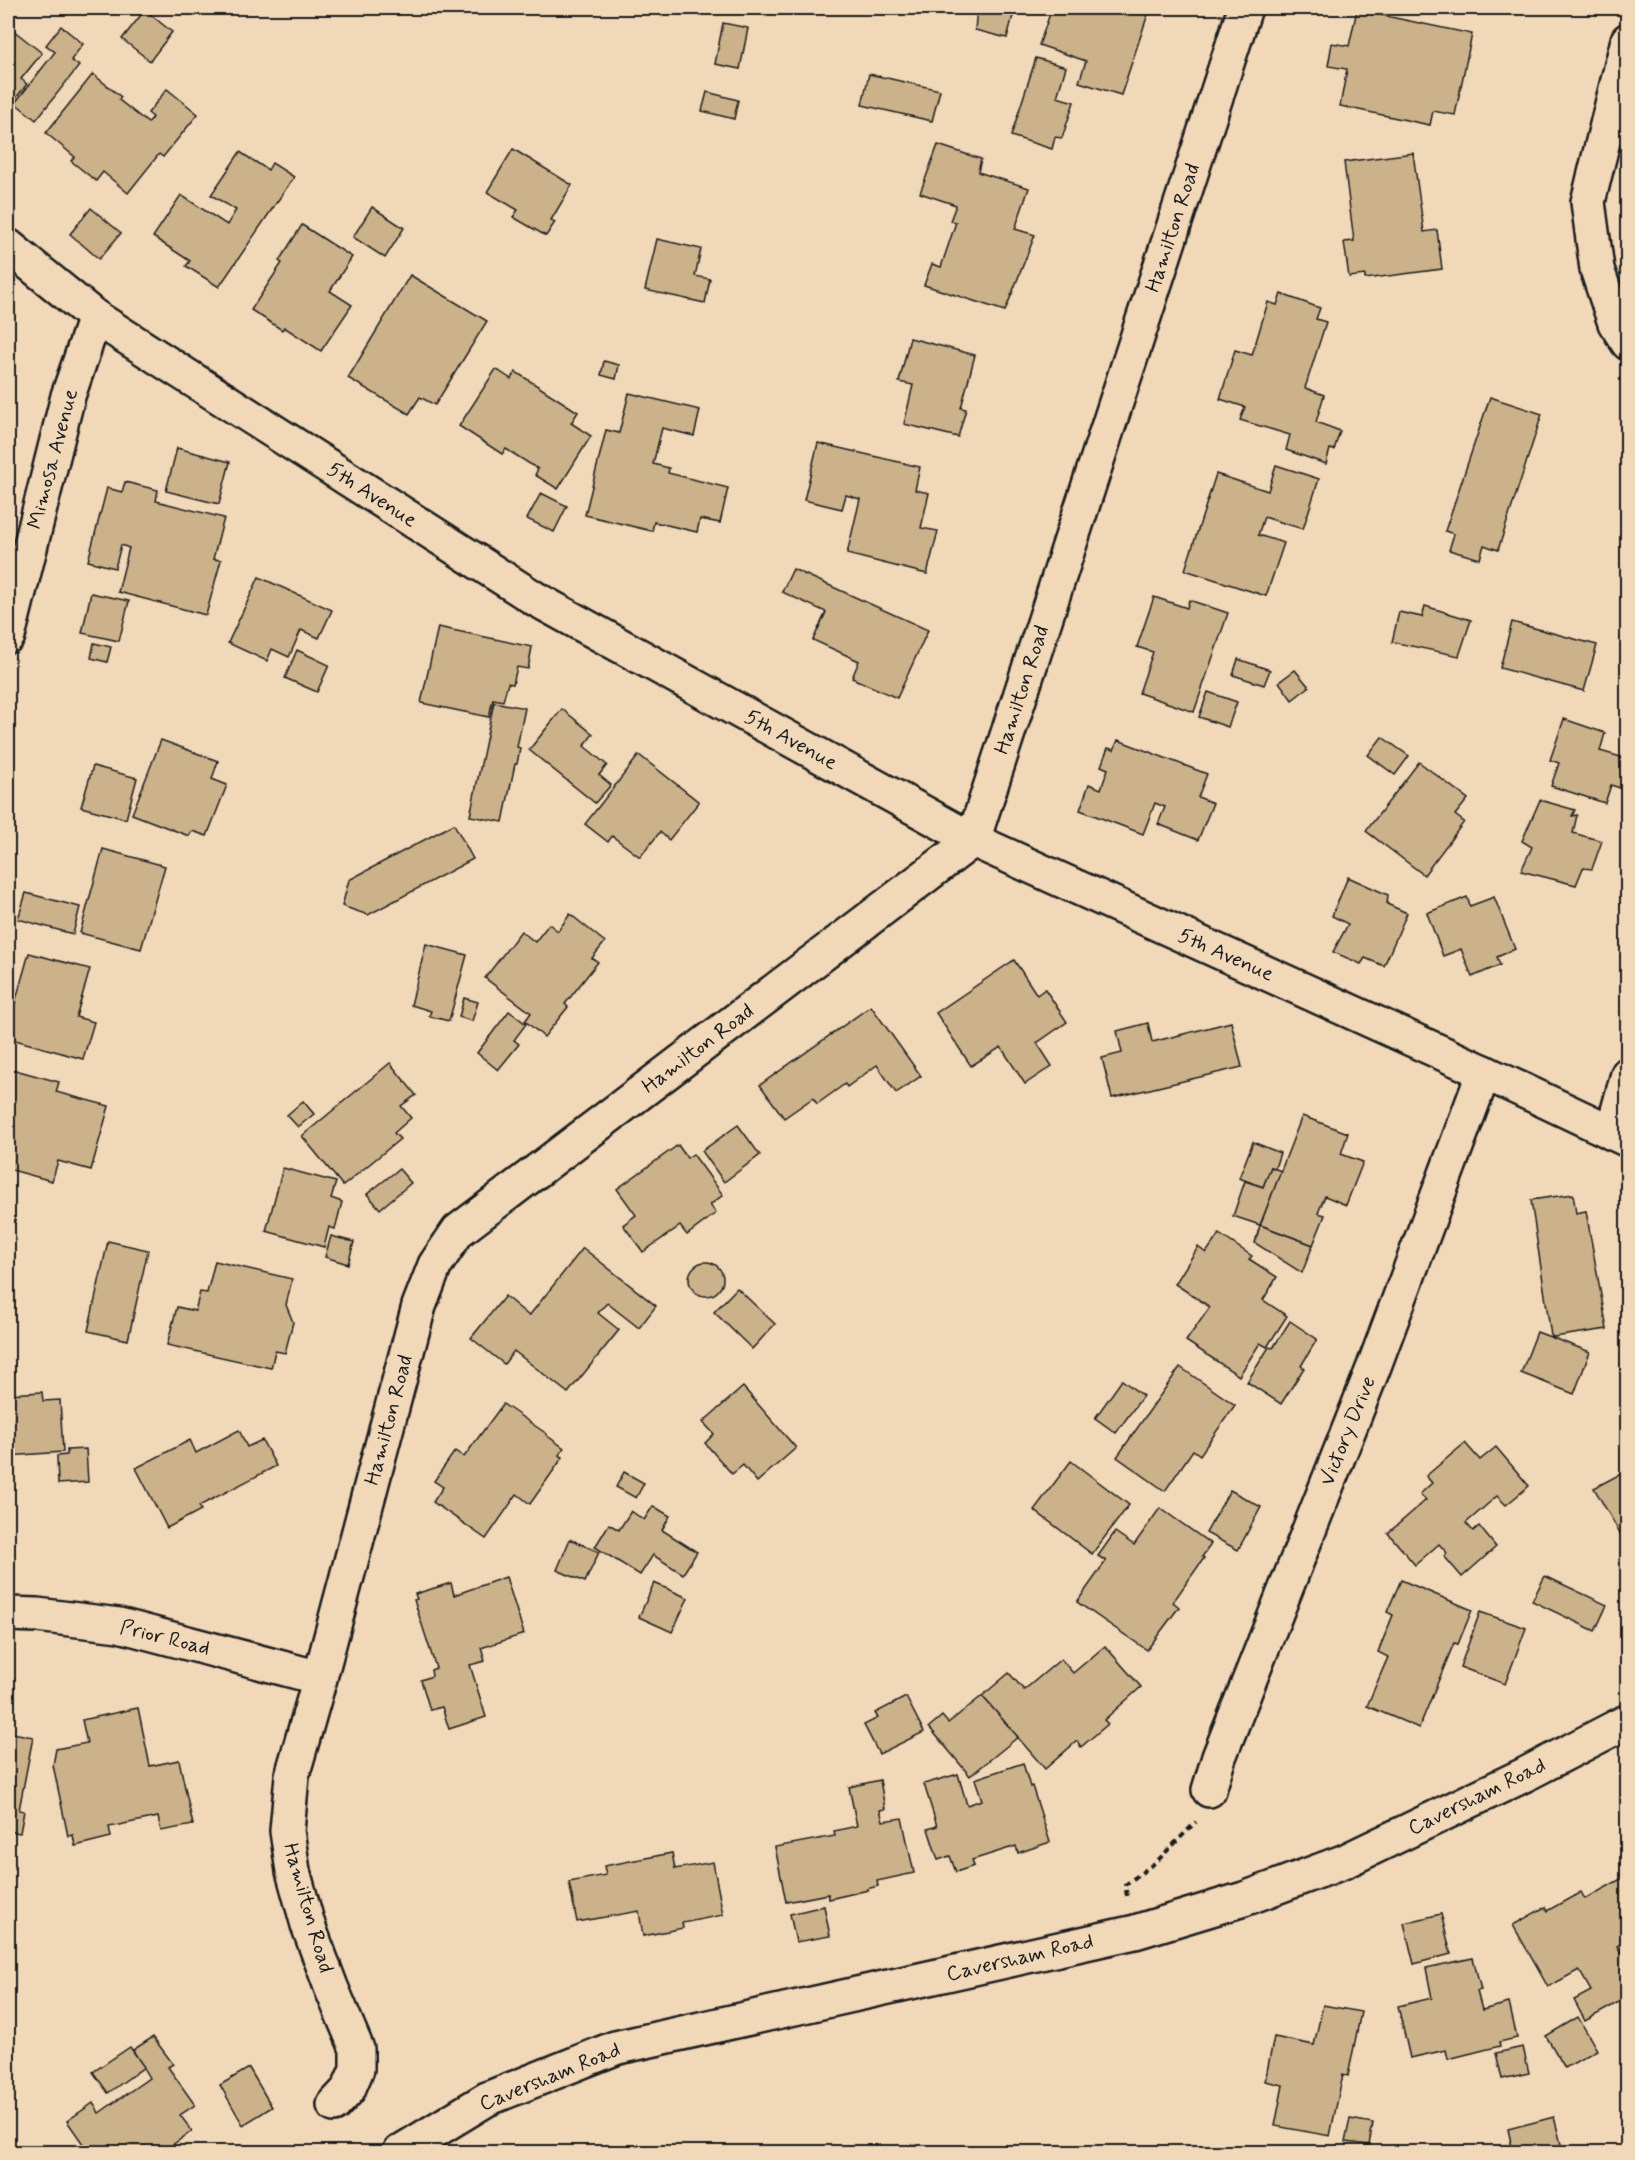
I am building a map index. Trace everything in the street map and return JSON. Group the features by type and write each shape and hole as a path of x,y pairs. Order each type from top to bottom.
{"street":[{"name":"Hamilton Road","path":"334,2105 348,2090 357,2069 357,2049 308,1925 293,1871 286,1831 292,1776 419,1306 435,1265 458,1231 973,840 1245,8"},
{"path":"1628,40 1588,202 1597,269 1616,323 1628,343"},
{"name":"5th Avenue","path":"8,246 95,317 534,598 973,840 1620,1136"},
{"name":"Mimosa Avenue","path":"8,636 68,396 95,317"},
{"name":"Victory Drive","path":"1209,1790 1219,1757 1373,1369 1484,1072"},
{"path":"1620,1136 1628,1074"},
{"name":"Prior Road","path":"8,1614 37,1615 118,1625 320,1678"},
{"name":"Caversham Road","path":"400,2152 487,2099 615,2048 1135,1932 1244,1899 1343,1862 1527,1774 1628,1721"}],"path":[{"path":"1135,1932 1125,1885 1156,1862 1197,1820 1209,1790"}],"building":[{"path":"898,8 929,8 929,14"},
{"path":"977,8 1015,8 1007,38 975,30"},
{"path":"1052,8 1138,8 1149,11 1121,95 1079,82 1086,61 1039,45"},
{"path":"145,10 172,32 150,61 122,39"},
{"path":"1357,10 1472,34 1455,115 1433,111 1430,125 1340,106 1347,69 1328,66 1332,43 1349,46"},
{"path":"723,23 748,28 740,69 715,64"},
{"path":"8,26 42,53 21,79 27,84 13,102 8,98"},
{"path":"61,26 83,44 71,60 79,66 36,120 15,103 55,52 46,45"},
{"path":"1036,58 1066,67 1057,97 1074,102 1062,138 1055,137 1052,149 1011,136"},
{"path":"93,74 121,97 119,100 148,123 153,117 148,113 167,89 198,114 163,157 159,154 128,193 103,172 96,181 71,161 75,157 46,133"},
{"path":"869,74 940,90 932,121 862,105"},
{"path":"707,92 738,100 734,119 702,111"},
{"path":"938,145 981,159 978,172 1029,188 1015,229 1035,235 1005,311 924,285 932,264 941,267 956,222 950,221 956,205 920,193"},
{"path":"513,149 572,185 551,220 555,222 546,236 513,217 518,210 487,192"},
{"path":"240,152 268,170 272,163 294,177 219,287 186,266 190,261 153,237 181,195 227,225 236,210 211,195"},
{"path":"1413,153 1424,232 1437,230 1442,269 1365,279 1365,275 1349,277 1344,242 1354,241 1344,162"},
{"path":"372,207 404,228 385,258 353,237"},
{"path":"91,208 121,233 99,259 70,234"},
{"path":"302,225 352,257 330,291 352,305 321,351 284,327 282,330 251,310 282,263 279,261"},
{"path":"657,239 701,249 695,276 710,279 705,303 645,290"},
{"path":"410,275 487,321 435,405 420,397 409,414 348,378"},
{"path":"1281,294 1320,308 1316,319 1326,322 1305,388 1324,395 1316,422 1340,431 1334,450 1330,449 1326,464 1286,450 1290,435 1240,420 1245,407 1220,399 1235,350 1252,355 1268,302 1277,305"},
{"path":"910,338 975,355 961,408 966,409 958,437 904,424 913,385 899,382"},
{"path":"604,361 619,365 616,379 601,375"},
{"path":"496,369 511,379 516,372 578,412 571,423 591,436 558,489 535,475 538,469 506,449 502,454 459,426"},
{"path":"629,393 700,410 694,436 662,428 653,464 669,468 668,473 728,488 720,523 700,519 697,532 654,522 652,531 585,515 606,430 619,433"},
{"path":"1490,397 1542,414 1498,550 1484,545 1480,559 1449,550 1454,534 1445,531"},
{"path":"818,443 920,467 915,490 929,493 921,528 938,531 927,574 847,554 860,499 846,495 842,509 804,500"},
{"path":"177,448 230,462 219,504 166,491"},
{"path":"1276,465 1319,479 1303,529 1264,517 1258,535 1284,543 1266,596 1185,570 1216,474 1268,491"},
{"path":"125,482 158,490 156,501 224,518 213,559 221,560 206,615 118,592 129,548 121,545 115,568 88,561 107,488 122,492"},
{"path":"541,493 567,506 554,532 527,519"},
{"path":"793,569 928,630 897,698 852,678 859,661 813,640 826,612 782,592"},
{"path":"259,577 332,610 319,638 301,630 289,657 272,649 267,661 228,643"},
{"path":"91,593 129,601 119,641 82,633"},
{"path":"1154,597 1187,608 1189,600 1228,613 1194,712 1139,693 1153,652 1137,647"},
{"path":"1425,606 1471,620 1459,656 1392,642 1399,612 1422,617"},
{"path":"1512,622 1597,645 1584,691 1500,668"},
{"path":"438,627 532,647 528,669 517,667 513,684 508,683 503,701 493,699 489,717 421,703"},
{"path":"94,643 111,647 107,662 91,658"},
{"path":"297,650 329,665 317,692 285,678"},
{"path":"1238,659 1270,670 1264,685 1233,675"},
{"path":"1295,670 1309,687 1292,700 1279,682"},
{"path":"1208,692 1237,702 1228,727 1199,717"},
{"path":"494,702 525,708 517,747 520,748 517,764 515,764 503,822 470,816"},
{"path":"562,709 593,734 584,746 607,765 599,775 611,785 595,803 529,750"},
{"path":"1564,719 1605,733 1600,751 1628,759 1620,788 1611,785 1605,803 1551,786 1559,763 1550,760"},
{"path":"1382,737 1409,756 1395,775 1368,755"},
{"path":"161,740 218,761 212,779 227,785 207,836 192,831 189,836 132,814"},
{"path":"1118,740 1207,774 1198,797 1213,803 1198,840 1158,824 1165,807 1155,803 1143,834 1080,810 1089,784 1101,789 1108,769 1101,766 1108,748 1114,750"},
{"path":"639,755 699,802 669,840 660,832 640,857 612,836 608,842 585,824"},
{"path":"1419,762 1468,799 1455,815 1464,822 1424,875 1366,831"},
{"path":"93,766 137,778 126,819 81,807"},
{"path":"1540,800 1575,810 1572,816 1577,815 1573,833 1602,841 1592,869 1583,868 1576,885 1521,871 1532,847 1522,841"},
{"path":"454,824 473,859 368,915 342,906 349,880"},
{"path":"103,849 165,866 141,949 80,933"},
{"path":"1348,877 1388,895 1387,904 1407,913 1384,966 1365,958 1361,964 1333,952 1348,924 1332,916"},
{"path":"26,893 80,907 73,934 18,919"},
{"path":"1467,897 1470,906 1494,897 1515,949 1497,957 1500,965 1472,977 1461,949 1443,956 1427,913"},
{"path":"570,914 605,942 592,958 598,962 565,1004 568,1007 544,1037 525,1021 531,1013 485,978 521,931 535,942 549,924 558,931"},
{"path":"426,944 467,955 449,1021 429,1016 431,1011 411,1005"},
{"path":"29,953 90,969 76,1017 94,1022 83,1059 8,1038 8,1012 12,1014"},
{"path":"1014,960 1037,995 1045,989 1067,1022 1037,1043 1052,1066 1025,1084 1001,1047 971,1066 936,1013"},
{"path":"464,998 478,1002 472,1021 459,1017"},
{"path":"871,1006 921,1076 896,1093 877,1065 847,1087 845,1084 817,1104 813,1098 784,1118 760,1085"},
{"path":"509,1011 526,1024 514,1040 519,1044 498,1070 477,1053"},
{"path":"1231,1022 1242,1067 1112,1098 1102,1058 1122,1053 1117,1031 1148,1023 1152,1042"},
{"path":"390,1063 416,1095 401,1106 411,1118 394,1133 400,1139 343,1186 302,1136"},
{"path":"8,1068 59,1082 56,1092 109,1106 91,1170 58,1161 52,1181 8,1169"},
{"path":"303,1101 314,1114 298,1127 287,1115"},
{"path":"1302,1116 1348,1133 1341,1154 1363,1162 1346,1205 1325,1196 1318,1213 1325,1215 1313,1245 1260,1225"},
{"path":"738,1125 760,1155 724,1182 702,1151"},
{"path":"1253,1142 1280,1153 1275,1168 1271,1167 1263,1187 1239,1178"},
{"path":"678,1145 687,1158 693,1154 723,1195 710,1205 716,1213 687,1235 680,1226 643,1252 623,1225 636,1215 617,1189"},
{"path":"1271,1167 1281,1171 1260,1225 1233,1216 1245,1181 1263,1187"},
{"path":"283,1168 336,1182 331,1198 342,1202 335,1229 329,1227 324,1247 266,1231"},
{"path":"399,1169 411,1183 380,1209 367,1194"},
{"path":"1573,1194 1576,1213 1586,1211 1607,1329 1554,1337 1551,1336 1531,1200"},
{"path":"1260,1225 1313,1245 1302,1273 1255,1243"},
{"path":"1219,1234 1252,1256 1249,1259 1277,1277 1263,1300 1287,1316 1267,1347 1260,1343 1239,1376 1186,1341 1210,1307 1175,1284 1198,1247 1206,1253"},
{"path":"331,1236 354,1242 348,1264 325,1257"},
{"path":"108,1241 148,1250 128,1340 88,1331"},
{"path":"583,1248 656,1306 639,1328 607,1303 598,1313 619,1330 568,1393 514,1351 504,1364 471,1338 505,1296 529,1316"},
{"path":"215,1261 292,1279 286,1305 293,1322 285,1353 275,1351 271,1368 167,1345 177,1307 195,1311 200,1292 207,1293"},
{"path":"706,1262 718,1267 723,1279 718,1291 706,1296 694,1291 689,1279 694,1267"},
{"path":"737,1288 775,1324 752,1349 714,1312"},
{"path":"1290,1321 1317,1339 1301,1366 1304,1368 1281,1404 1247,1382 1269,1347 1273,1348"},
{"path":"1537,1332 1590,1352 1574,1394 1521,1373"},
{"path":"1180,1367 1235,1405 1200,1455 1193,1450 1165,1491 1117,1457"},
{"path":"1122,1380 1143,1396 1116,1433 1095,1418"},
{"path":"743,1387 796,1448 757,1482 743,1465 732,1474 705,1443 714,1434 703,1422"},
{"path":"42,1392 43,1401 60,1400 63,1452 8,1456 8,1394"},
{"path":"503,1404 564,1448 559,1455 563,1457 530,1504 517,1494 486,1539 433,1502 443,1487 434,1481 455,1451 464,1457"},
{"path":"239,1430 247,1447 262,1440 276,1466 199,1506 201,1510 167,1528 136,1468 190,1440 196,1453"},
{"path":"1465,1443 1480,1460 1496,1447 1529,1486 1506,1505 1497,1496 1466,1523 1473,1531 1479,1526 1496,1547 1462,1577 1444,1556 1447,1553 1439,1544 1415,1565 1388,1533 1426,1500 1420,1494 1432,1483 1426,1476"},
{"path":"86,1449 88,1482 58,1484 57,1456 67,1455 67,1450"},
{"path":"1071,1461 1129,1505 1092,1554 1034,1510"},
{"path":"1628,1470 1628,1547 1594,1488"},
{"path":"624,1472 644,1483 636,1498 616,1487"},
{"path":"1230,1490 1261,1507 1238,1550 1206,1533"},
{"path":"653,1506 670,1516 662,1530 697,1552 683,1574 653,1555 640,1575 595,1547 609,1524 619,1530 631,1511 644,1520"},
{"path":"1160,1508 1211,1544 1202,1557 1204,1558 1173,1602 1179,1607 1147,1650 1077,1602 1106,1561 1098,1556 1115,1532 1134,1545"},
{"path":"570,1539 599,1552 585,1582 557,1570"},
{"path":"1545,1576 1607,1605 1595,1631 1532,1601"},
{"path":"506,1577 524,1634 481,1648 485,1661 470,1665 486,1717 449,1729 442,1707 430,1710 421,1680 432,1676 431,1670 436,1668 414,1600 417,1599 415,1594 451,1583 454,1595"},
{"path":"1401,1580 1472,1610 1458,1644 1454,1643 1419,1728 1367,1706 1388,1657 1378,1652 1393,1615 1387,1612"},
{"path":"654,1583 688,1598 672,1632 639,1617"},
{"path":"1480,1612 1526,1628 1505,1684 1460,1667"},
{"path":"1105,1646 1141,1687 1104,1720 1108,1724 1081,1747 1077,1741 1045,1769 982,1696 1009,1673 1024,1690 1061,1659 1073,1673"},
{"path":"982,1696 1018,1737 970,1776 929,1727 942,1716 948,1723"},
{"path":"906,1697 924,1732 879,1754 864,1725 878,1718 875,1713"},
{"path":"138,1708 150,1766 179,1760 193,1825 161,1831 158,1817 109,1827 111,1837 75,1846 73,1835 68,1836 53,1765 56,1749 87,1743 82,1720"},
{"path":"8,1732 33,1737 19,1810 24,1811 20,1833 8,1831"},
{"path":"1023,1763 1050,1842 1018,1853 1016,1846 972,1860 974,1866 956,1872 950,1856 938,1860 928,1829 937,1826 924,1784 958,1774 967,1805 982,1800 975,1779"},
{"path":"880,1780 885,1809 880,1810 883,1821 902,1818 914,1873 877,1881 878,1886 868,1890 829,1899 828,1894 786,1902 775,1847 835,1836 834,1831 857,1826 849,1787"},
{"path":"672,1853 675,1869 713,1862 723,1915 682,1923 683,1928 643,1936 639,1911 577,1922 569,1882 606,1875 604,1866"},
{"path":"1628,1875 1628,1940 1617,1946 1628,1964 1628,1997 1585,2021 1574,2000 1591,1991 1579,1970 1548,1987 1513,1925 1545,1907 1547,1911 1581,1892 1585,1899"},
{"path":"824,1906 830,1936 796,1942 790,1914"},
{"path":"1441,1914 1451,1954 1414,1964 1404,1923"},
{"path":"1473,1958 1481,1990 1477,1991 1482,2010 1509,2003 1517,2038 1499,2042 1500,2046 1448,2059 1446,2050 1410,2058 1398,2006 1432,1998 1426,1968"},
{"path":"1323,2005 1361,2012 1348,2076 1343,2074 1330,2136 1275,2126 1283,2085 1265,2081 1274,2037 1314,2045"},
{"path":"1578,2017 1597,2050 1565,2068 1546,2036"},
{"path":"153,2037 173,2064 168,2067 195,2105 180,2115 192,2131 162,2152 85,2152 88,2151 67,2121 93,2103 99,2113 149,2078 133,2050"},
{"path":"130,2047 144,2067 108,2093 93,2072"},
{"path":"1523,2047 1529,2073 1502,2079 1496,2053"},
{"path":"249,2068 272,2107 243,2125 220,2085"},
{"path":"1554,2117 1563,2152 1513,2152 1508,2129"},
{"path":"1350,2119 1373,2123 1369,2145 1345,2142"}]}
